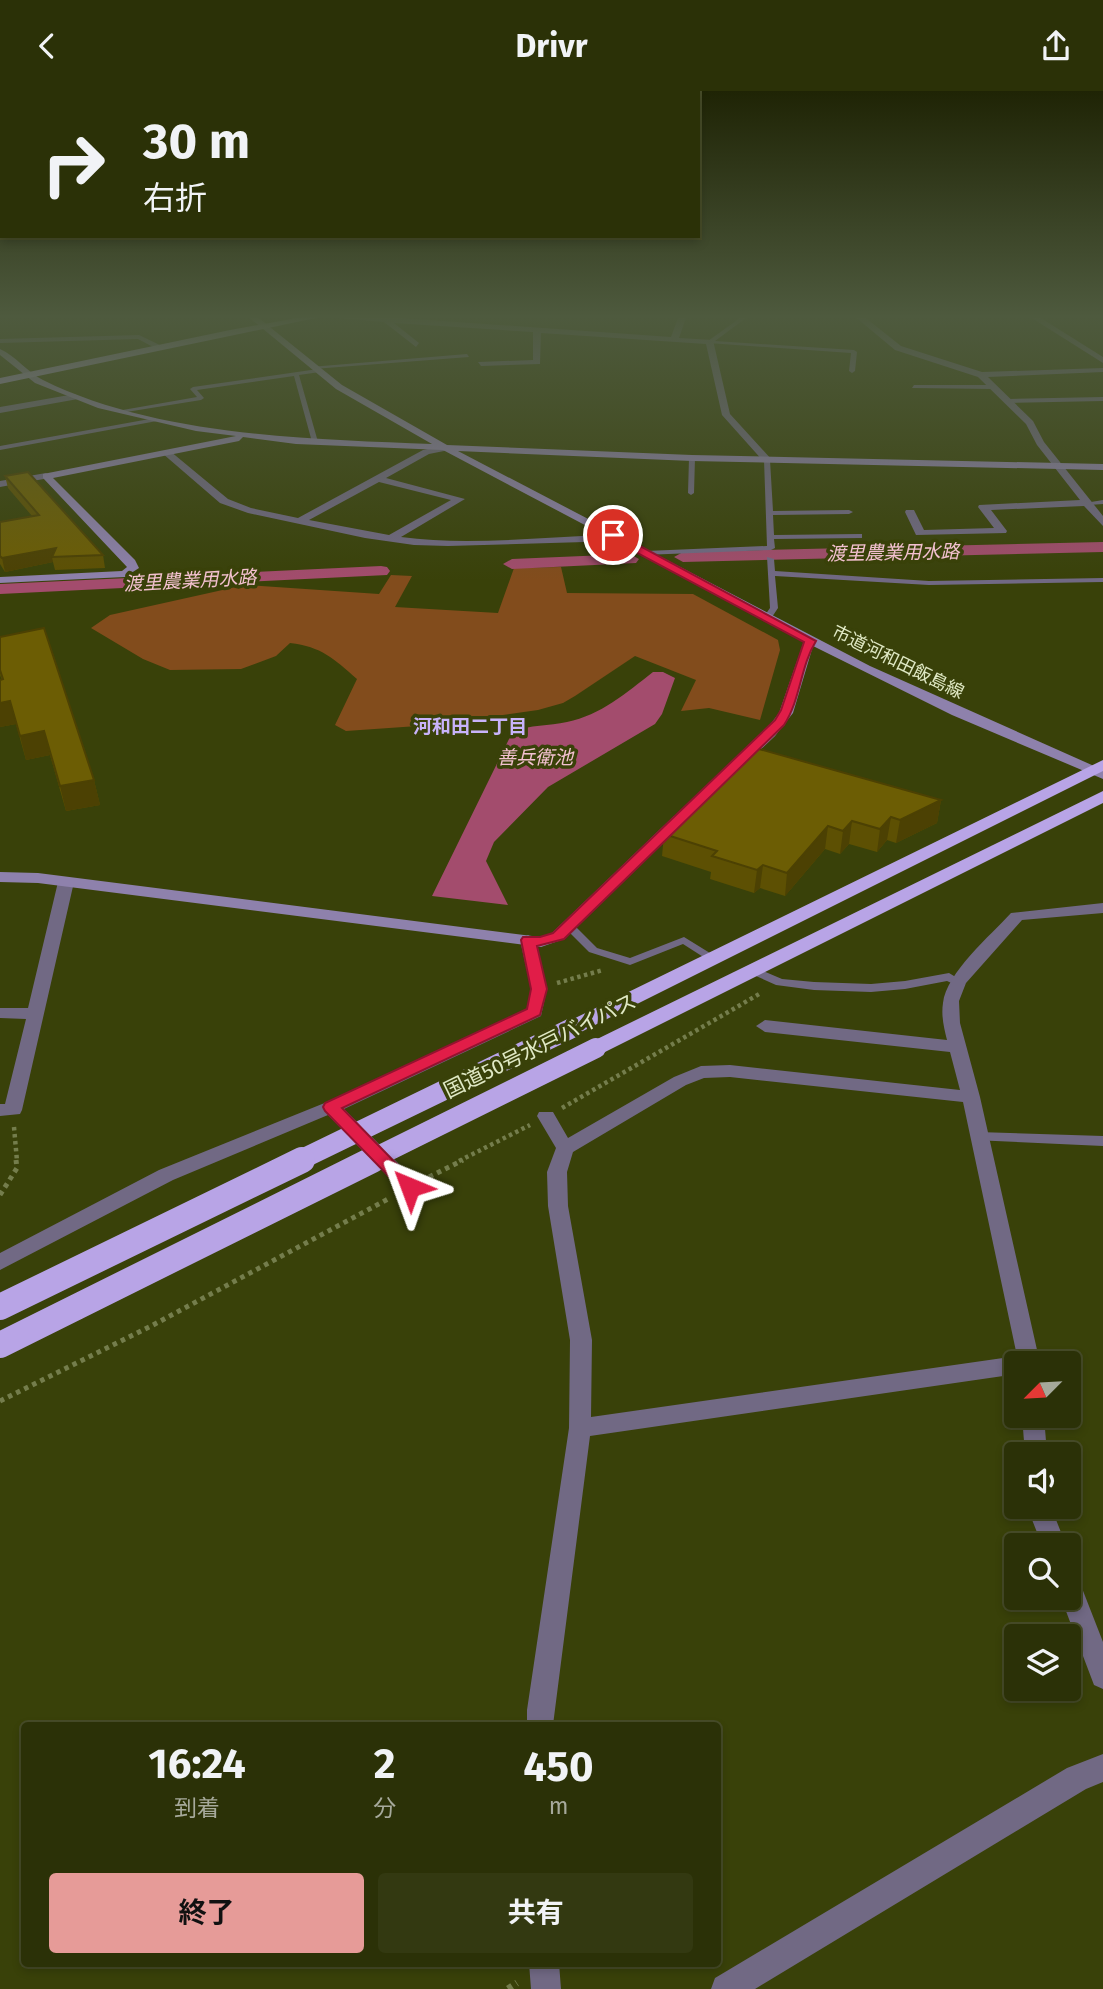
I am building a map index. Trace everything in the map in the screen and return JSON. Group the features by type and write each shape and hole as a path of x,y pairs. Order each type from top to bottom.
{"highway":[{"name":"国道50号水戸バイパス","path":"0,1307 1099,770"},
{"name":"国道50号水戸バイパス","path":"0,1345 1103,796"}],"street":[{"path":"0,410 37,404"},
{"path":"96,404 155,420 249,436 315,442 692,458 1103,467"},
{"name":"市道河和田飯島線","path":"365,404 810,641 957,712 1099,770"},
{"path":"723,404 726,415 767,460"},
{"path":"1010,404 1030,423 1040,443 1103,523"},
{"path":"0,484 249,436"},
{"path":"300,521 426,452 446,448"},
{"path":"166,453 224,501 248,510 390,539 448,544 585,539 613,535"},
{"path":"0,580 125,574 133,568 131,562 46,476"},
{"path":"379,479 460,499 390,539"},
{"path":"910,512 920,533 1002,531 983,507 1089,503"},
{"path":"730,771 780,722 787,710 810,641"},
{"path":"0,877 66,882 541,941 558,936 690,810"},
{"path":"6,1110 35,1014 66,882"},
{"path":"1026,1351 971,1097 951,1023 951,1001 958,982 1017,916 1103,908"},
{"path":"0,1262 166,1175 331,1107 534,1011 539,989 528,940"},
{"path":"0,1013 35,1014"},
{"path":"765,1026 957,1047"},
{"path":"540,1722 580,1428 581,1340 558,1206 557,1172 565,1148 680,1081 701,1072 730,1071 971,1097"},
{"path":"331,1107 410,1187"},
{"path":"546,1116 565,1148"},
{"path":"580,1428 1004,1367"},
{"path":"1078,1610 1103,1676"},
{"path":"726,1989 1077,1778 1103,1768"},
{"path":"544,1967 546,1989"}],"lane":[{"path":"120,411 166,404"},
{"path":"304,404 315,442"},
{"path":"0,448 155,420"},
{"path":"691,493 692,458"},
{"path":"646,553 771,548 767,460"},
{"path":"1089,503 1103,502"},
{"path":"771,513 849,512"},
{"path":"772,537 859,536"},
{"path":"766,618 774,608 770,559"},
{"path":"772,573 929,583 1103,580"},
{"path":"569,926 593,950 630,962 684,940 712,958"},
{"path":"751,971 780,982 872,988 949,977 958,982"},
{"path":"978,1137 1103,1141"}],"path":[{"path":"539,989 630,962"},
{"path":"0,1401 153,1325 546,1116 780,982"},
{"path":"0,1195 17,1168 6,1110"}],"shaded area":[{"path":"561,567 567,593 693,594 778,640 780,650 760,720 709,708 681,711 696,680 635,656 563,703 538,710 432,725 346,731 335,725 357,679 334,659 311,647 290,643 276,656 241,669 170,670 143,659 91,628 110,615 245,585 379,594 391,575 412,576 395,607 498,613 514,568"}],"water":[{"name":"善兵衛池","path":"653,672 663,672 675,678 662,714 655,724 548,787 494,842 486,861 508,905 432,896 513,731 567,722 591,714 613,702"}],"building":[{"path":"28,472 103,555 52,557 56,548 2,558 0,556 0,522 39,515 5,476"},
{"path":"44,628 94,780 60,786 44,731 20,736 10,701 0,703 0,680 3,679 0,670 0,637"},
{"path":"752,747 941,800 900,820 891,817 880,829 852,821 843,831 828,826 787,873 763,865 757,870 712,856 717,851 664,834"}],"waterway":[{"name":"渡里農業用水路","path":"683,557 1103,547"},
{"name":"渡里農業用水路","path":"512,564 630,559"},
{"name":"渡里農業用水路","path":"0,589 381,571"}],"district":[{"name":"河和田二丁目","path":"470,726"}],"route":[{"path":"410,1187 331,1107 534,1011 539,989 528,940 541,941 558,936 780,722 787,710 810,641 613,535"}]}
